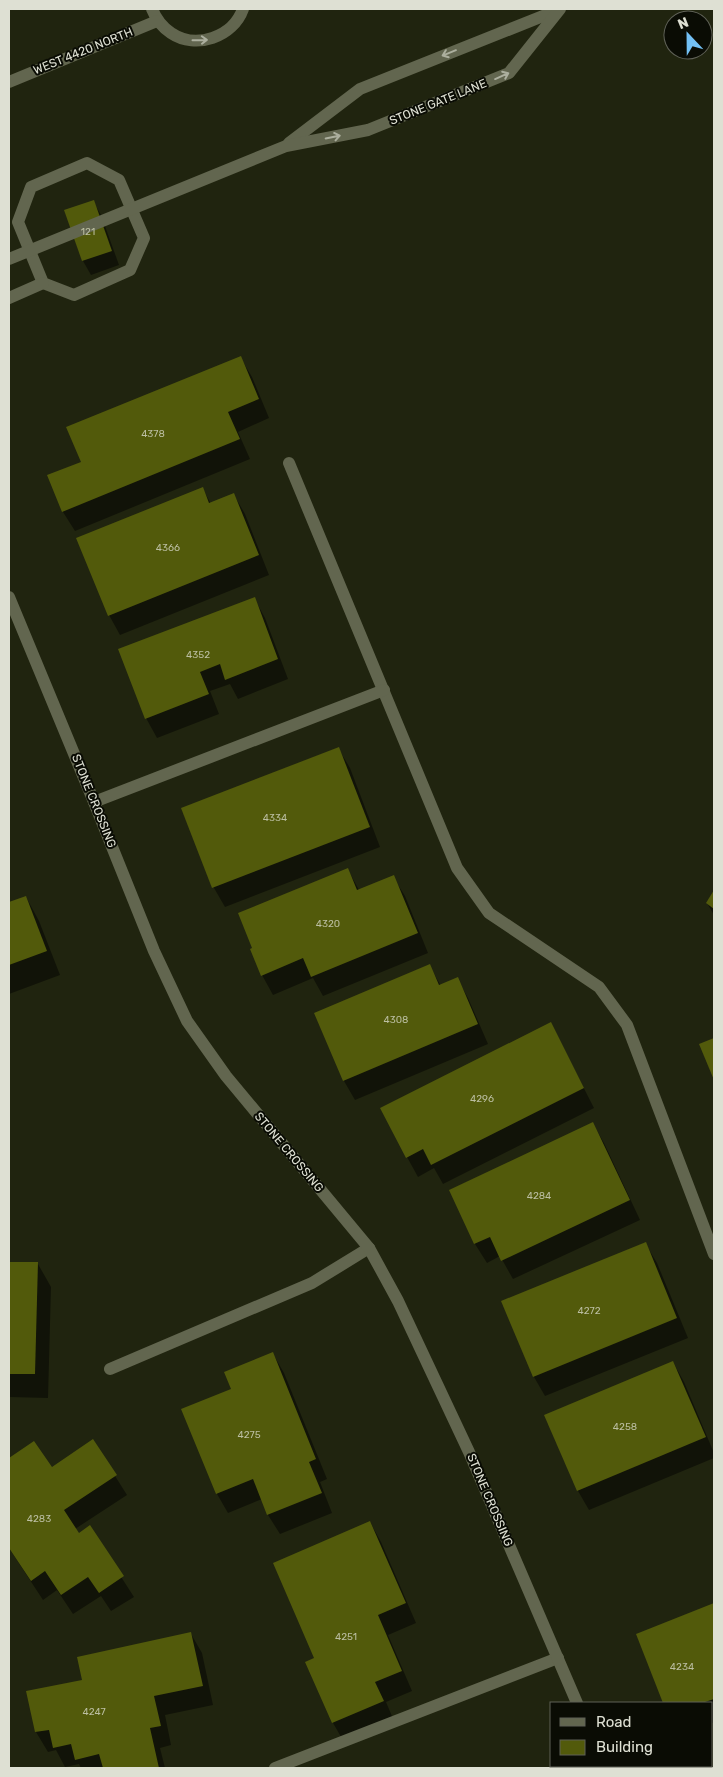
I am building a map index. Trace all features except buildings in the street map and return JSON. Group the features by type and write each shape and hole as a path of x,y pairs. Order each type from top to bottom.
{"street":[{"path":"152,9 157,21 172,34 190,40 209,40 227,31 240,16 243,9"},
{"name":"STONE GATE LANE","path":"286,146 360,89 560,9"},
{"name":"STONE GATE LANE","path":"9,259 286,146 368,130 509,73 560,9"},
{"name":"WEST 4420 NORTH","path":"9,82 157,21"},
{"path":"87,163 119,180 132,209 144,238 130,270 74,296 43,283 18,222 31,187 87,163"},
{"path":"9,298 43,283"},
{"path":"289,463 457,868 489,913 599,987 627,1025 714,1254"},
{"name":"STONE CROSSING","path":"9,597 154,951 187,1022 226,1076 369,1248 398,1301 469,1452 577,1702"},
{"path":"94,802 384,690"},
{"path":"110,1368 312,1283 369,1248"},
{"path":"275,1768 558,1658"}]}
